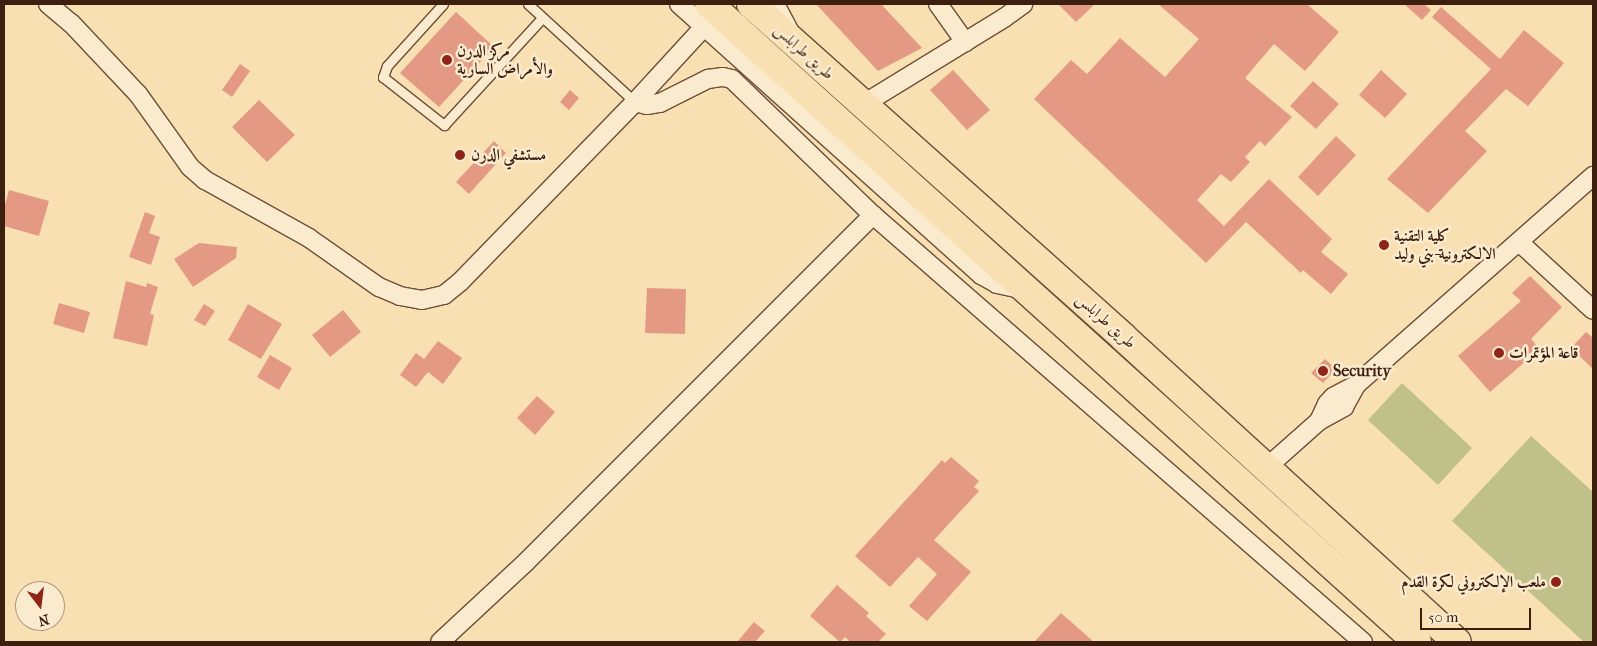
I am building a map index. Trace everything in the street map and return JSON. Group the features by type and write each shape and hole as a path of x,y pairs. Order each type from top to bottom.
{"highway":[{"name":"طريق طرابلس","path":"751,4 1123,336 1457,642"},
{"path":"707,15 1026,290 1417,642"}],"street":[{"path":"48,4 71,23 138,94 190,167 205,180 309,238 379,287 400,296 422,300 444,295 460,282 635,102 707,15 679,4"},
{"path":"775,4 799,48"},
{"path":"938,4 965,42"},
{"path":"862,105 1023,4"},
{"path":"635,102 647,105 660,103 708,79 723,77 732,79 873,215 1363,642"},
{"path":"1266,468 1319,421 1344,407 1357,384 1593,176"},
{"path":"440,642 533,555 873,215"},
{"path":"1519,242 1593,310"}],"lane":[{"path":"443,4 387,66 383,78 444,124 542,18"},
{"path":"528,4 635,102"}],"green space":[{"path":"1402,383 1472,448 1438,485 1368,420"},
{"name":"ملعب الإلكتروني لكرة القدم","path":"1531,436 1593,492 1593,642 1584,642 1452,521"}],"building":[{"path":"816,4 881,4 922,48 878,71"},
{"path":"1058,4 1095,4 1076,22"},
{"path":"1158,4 1307,4 1339,32 1305,71 1274,44 1245,78 1292,117 1265,146 1260,141 1245,157 1250,162 1231,182 1221,174 1197,200 1224,226 1269,179 1332,239 1321,252 1348,274 1331,294 1303,270 1301,273 1246,222 1206,263 1034,99 1071,60 1087,74 1120,38 1165,77 1199,39"},
{"path":"1404,4 1424,4 1431,10 1422,20"},
{"path":"1441,7 1500,59 1524,30 1564,63 1528,106 1506,89 1465,131 1487,151 1428,213 1387,179 1491,69 1432,17"},
{"name":"مركز الدرن والأمراض السارية","path":"456,12 494,47 439,107 400,73"},
{"path":"240,64 250,71 232,97 222,90"},
{"path":"953,70 990,110 967,130 930,90"},
{"path":"1381,70 1407,94 1385,118 1359,95"},
{"path":"1313,81 1339,104 1316,129 1290,106"},
{"path":"570,90 579,98 569,110 560,102"},
{"path":"259,100 295,135 267,162 232,127"},
{"path":"1336,136 1356,155 1318,196 1298,177"},
{"path":"494,141 506,153 469,194 456,182"},
{"path":"9,190 49,201 39,236 4,226 4,208"},
{"path":"145,212 155,216 149,233 160,237 151,265 129,257"},
{"path":"199,243 237,247 236,258 193,287 174,259"},
{"name":"قاعة المؤتمرات","path":"1530,276 1562,307 1531,339 1540,349 1490,392 1458,356 1521,301 1512,293"},
{"path":"126,281 146,287 147,283 158,287 150,314 154,315 147,346 113,338"},
{"path":"647,288 686,289 685,334 645,333"},
{"path":"59,303 90,312 84,333 53,324"},
{"path":"204,304 215,311 205,326 194,320"},
{"path":"248,304 282,324 261,359 228,340"},
{"path":"343,310 361,332 330,357 312,335"},
{"path":"1586,332 1593,338 1593,369 1571,348"},
{"path":"438,341 462,358 443,384 428,372 416,387 400,375 416,353 424,359"},
{"path":"270,355 292,368 279,390 257,377"},
{"name":"Security","path":"1325,359 1336,369 1323,383 1311,373"},
{"path":"537,396 555,412 535,435 517,418"},
{"path":"951,457 979,481 974,487 979,491 934,540 971,572 927,621 909,606 937,574 918,557 890,587 855,556 942,460 945,463"},
{"path":"837,585 869,613 866,616 886,634 878,642 850,642 845,637 840,642 810,616"},
{"path":"1061,613 1094,642 1034,642"},
{"path":"754,622 765,631 755,642 737,642"}],"place":[{"name":"مركز الدرن والأمراض السارية","path":"447,60"},
{"name":"مستشفي الدرن","path":"460,155"},
{"name":"كلية التقنية الالكترونية-بني وليد","path":"1384,245"},
{"name":"قاعة المؤتمرات","path":"1499,353"},
{"name":"Security","path":"1323,371"},
{"name":"ملعب الإلكتروني لكرة القدم","path":"1556,582"}]}
